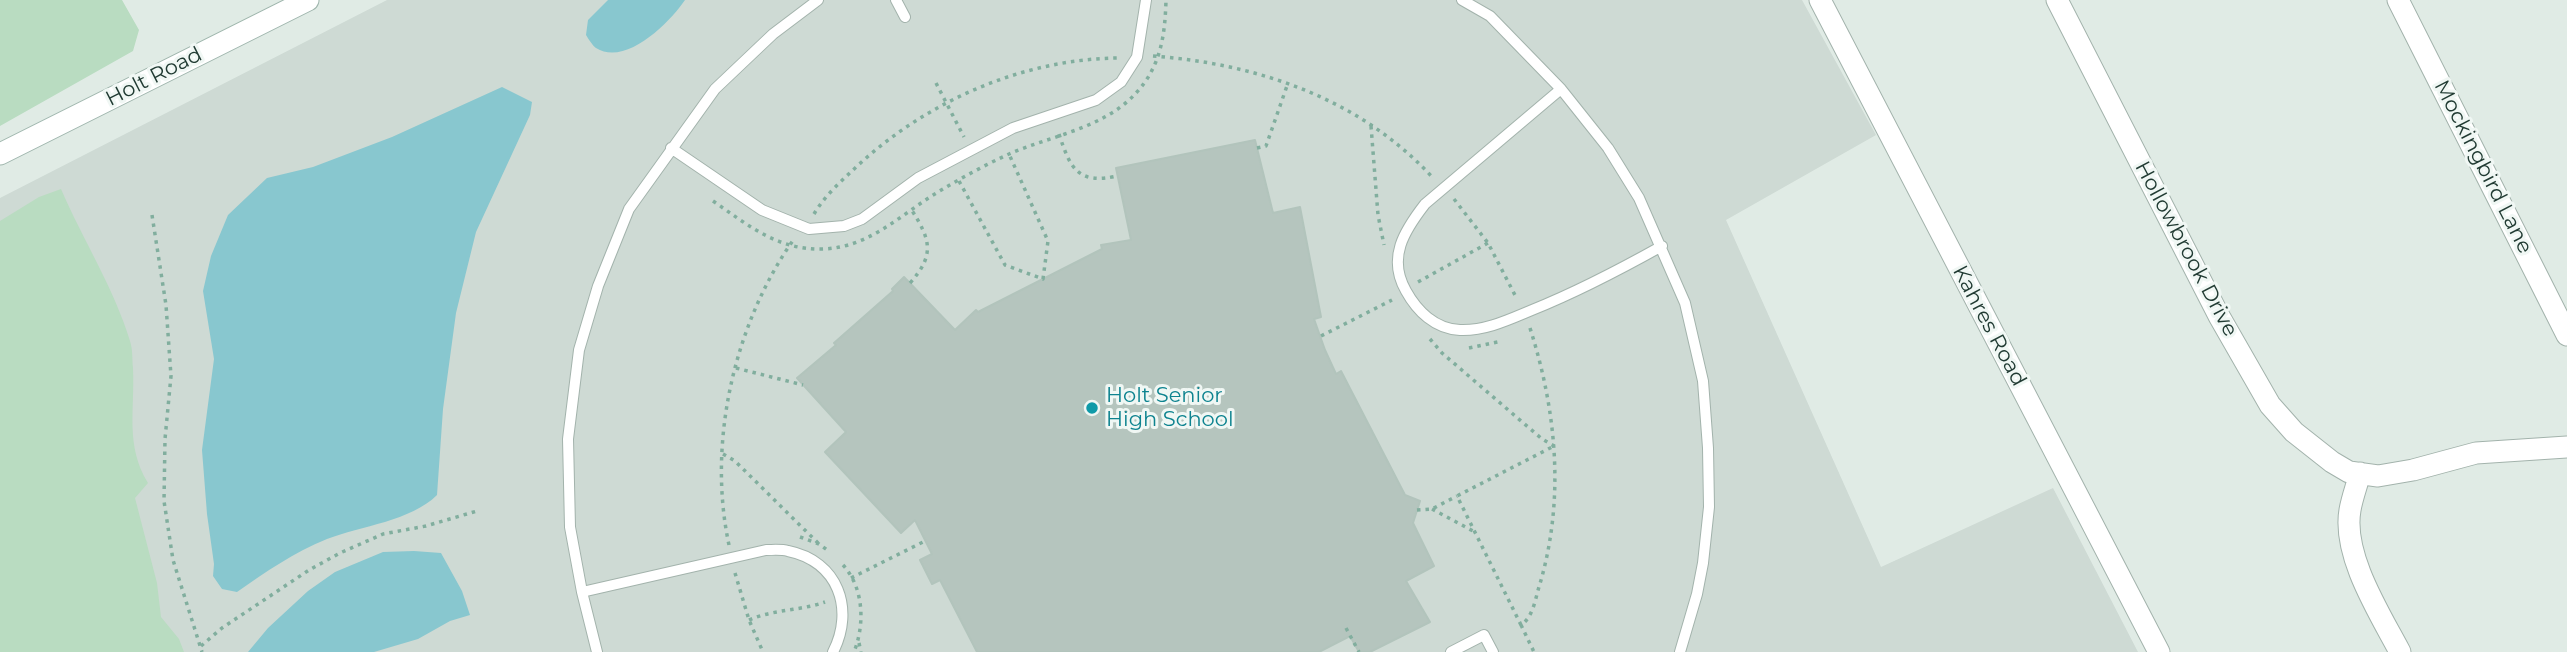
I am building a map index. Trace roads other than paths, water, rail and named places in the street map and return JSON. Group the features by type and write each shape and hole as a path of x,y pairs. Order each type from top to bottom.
{"street":[{"name":"Holt Road","path":"0,154 308,0"},
{"name":"Kahres Road","path":"1820,0 2159,652"},
{"name":"Hollowbrook Drive","path":"2057,0 2220,316 2270,405 2294,432 2332,462 2355,473"},
{"name":"Mockingbird Lane","path":"2399,0 2567,335"},
{"path":"2400,652 2359,572 2349,513 2355,473 2378,476 2413,470 2476,453 2567,447"}],"lane":[{"path":"597,652 570,527 568,439 579,349 598,286 628,209 715,89 773,34 818,0"},
{"path":"896,0 905,17"},
{"path":"671,148 762,210 808,229 844,226 862,219 918,178 970,150 1013,128 1096,100 1121,82 1137,57 1146,0"},
{"path":"1462,0 1490,16 1561,89 1608,148 1639,198 1685,303 1703,381 1709,507 1697,594 1680,652"},
{"path":"1561,89 1425,204 1407,227 1396,253 1400,281 1415,308 1435,324 1457,330 1485,329 1611,275 1662,246"},
{"path":"582,592 766,550 787,551 814,561 832,579 841,595 844,612 842,634 833,652"},
{"path":"1451,652 1484,635 1493,652"}],"water":[{"path":"608,0 685,0 658,30 646,39 620,52 608,52 596,48 586,35 588,20"},
{"path":"502,87 532,102 530,115 476,232 456,313 443,409 437,495 426,504 400,517 315,544 280,563 237,592 222,589 213,576 202,450 214,359 203,291 211,256 228,215 267,178 313,167 392,137"},
{"path":"383,552 441,553 462,591 470,615 450,621 418,639 374,652 248,652 268,628 308,591 335,572"}],"place":[{"name":"Holt Senior High School","path":"1092,408"}]}
